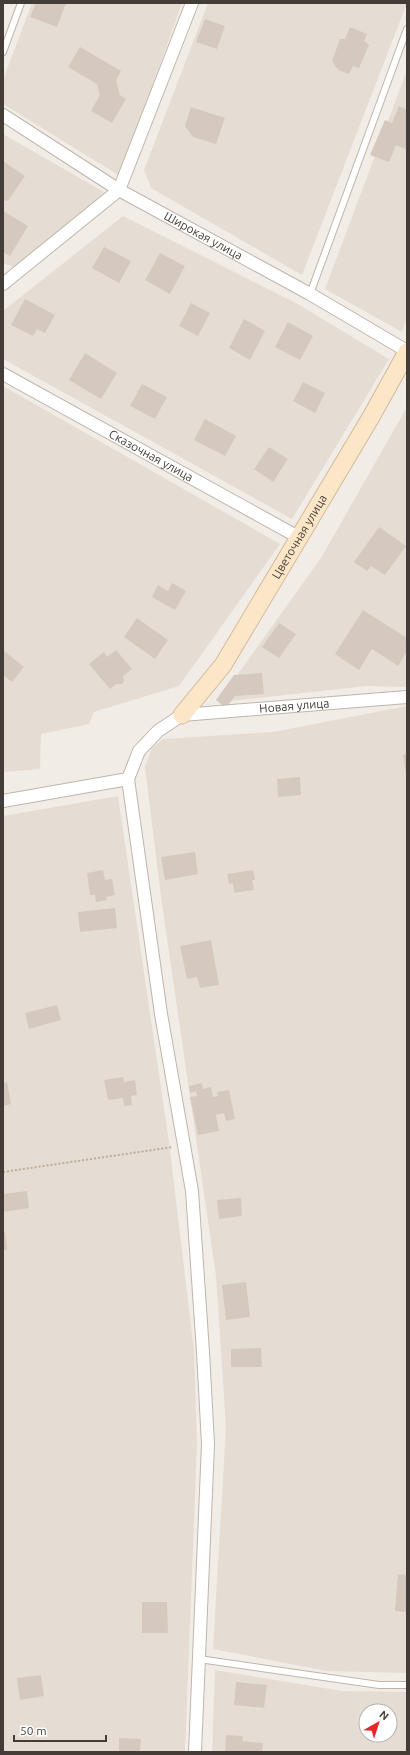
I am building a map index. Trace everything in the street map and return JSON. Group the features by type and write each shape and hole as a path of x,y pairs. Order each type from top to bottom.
{"street":[{"path":"3,284 119,190 192,3"},
{"name":"Широкая улица","path":"3,115 119,190 310,294 407,351"},
{"name":"Цветочная улица","path":"182,715 224,665 300,538 407,351"},
{"name":"Сказочная улица","path":"3,374 300,538"},
{"name":"Новая улица","path":"182,715 407,697"},
{"path":"182,715 158,731 139,751 128,779 161,1014 192,1191 204,1352 208,1444 195,1752"},
{"path":"3,800 128,779"}],"lane":[{"path":"3,52 22,3"},
{"path":"310,294 407,29"},
{"path":"199,1659 380,1685 407,1685"}],"path":[{"path":"3,1172 184,1146"}],"shaded area":[{"path":"32,3 182,3 120,176 3,104 3,80"},
{"path":"208,3 407,3 302,275 151,188 144,170"},
{"path":"407,70 407,317 402,332 325,289"},
{"path":"3,134 104,192 20,270 3,263"},
{"path":"123,216 296,303 389,359 292,519 3,359 3,311"},
{"path":"3,386 280,544 179,686 94,712 89,724 41,734 40,769 3,772"},
{"path":"407,407 407,687 366,686 231,701 230,685 321,558"},
{"path":"407,706 407,1673 327,1671 213,1649 226,1428 216,1276 161,897 145,767 152,748 163,739 273,732"},
{"path":"118,796 169,1142 194,1351 197,1444 185,1752 3,1752 3,816"},
{"path":"215,1670 342,1691 407,1692 407,1752 212,1752"}],"building":[{"path":"36,3 66,3 57,27 30,17"},
{"path":"205,19 225,26 217,49 196,42"},
{"path":"350,27 367,34 364,41 369,45 359,68 353,66 349,74 338,70 332,61 340,39 345,39"},
{"path":"80,47 121,71 116,80 120,95 126,99 112,123 91,111 100,95 97,84 68,67"},
{"path":"399,106 407,110 407,150 396,145 389,162 370,155 385,120 392,123"},
{"path":"191,107 225,118 216,144 193,137 185,126"},
{"path":"3,161 25,176 8,201 3,200"},
{"path":"3,211 28,226 10,256 3,252"},
{"path":"104,247 131,261 119,283 92,268"},
{"path":"160,253 185,266 170,294 145,280"},
{"path":"25,299 55,315 45,333 37,329 33,336 11,325"},
{"path":"191,303 210,313 198,336 179,326"},
{"path":"244,319 265,331 250,360 229,348"},
{"path":"288,322 313,336 300,360 275,347"},
{"path":"85,353 117,373 101,399 69,380"},
{"path":"303,382 325,393 315,413 293,401"},
{"path":"142,384 167,397 155,419 130,406"},
{"path":"205,419 236,436 225,456 194,440"},
{"path":"269,447 288,459 273,482 254,469"},
{"path":"379,527 406,546 385,575 371,566 367,571 354,562"},
{"path":"172,583 186,591 175,610 152,597 158,585 168,591"},
{"path":"363,610 407,638 407,651 398,666 372,649 359,670 335,654"},
{"path":"137,618 168,640 155,659 124,637"},
{"path":"279,623 296,634 279,658 262,647"},
{"path":"3,650 24,667 12,682 3,675"},
{"path":"116,650 132,669 123,676 124,681 122,684 116,684 110,689 89,664 104,652 107,657"},
{"path":"262,673 264,694 235,696 226,708 216,700 234,675"},
{"path":"407,754 407,775 406,775 403,755"},
{"path":"300,777 301,795 278,797 277,779"},
{"path":"195,852 198,874 165,880 161,857"},
{"path":"103,870 105,880 112,879 115,895 106,897 107,900 96,902 95,895 90,895 87,873"},
{"path":"253,870 255,880 252,880 254,890 234,893 233,883 229,884 227,874"},
{"path":"115,908 117,928 80,932 78,912"},
{"path":"211,940 219,985 200,988 197,977 187,979 180,946"},
{"path":"57,1005 61,1020 29,1029 25,1013"},
{"path":"123,1077 124,1082 135,1080 137,1095 131,1096 132,1105 124,1106 123,1098 108,1100 104,1080"},
{"path":"7,1082 11,1104 3,1106 3,1083"},
{"path":"202,1083 203,1089 211,1087 213,1097 218,1096 217,1092 229,1090 235,1119 226,1121 224,1113 216,1115 219,1131 198,1135 190,1097 197,1096 196,1091 190,1093 189,1086"},
{"path":"27,1191 29,1208 3,1212 3,1194"},
{"path":"241,1198 242,1216 219,1219 217,1200"},
{"path":"5,1231 7,1250 3,1250 3,1232"},
{"path":"246,1282 250,1317 226,1320 222,1285"},
{"path":"261,1348 262,1367 231,1367 231,1349"},
{"path":"398,1574 407,1575 407,1612 395,1611"},
{"path":"142,1602 167,1602 168,1633 142,1633"},
{"path":"41,1675 44,1696 20,1700 17,1678"},
{"path":"236,1682 267,1685 264,1708 234,1705"},
{"path":"226,1735 243,1736 242,1741 263,1743 262,1752 225,1752"},
{"path":"119,1738 141,1739 140,1752 119,1752"}]}
